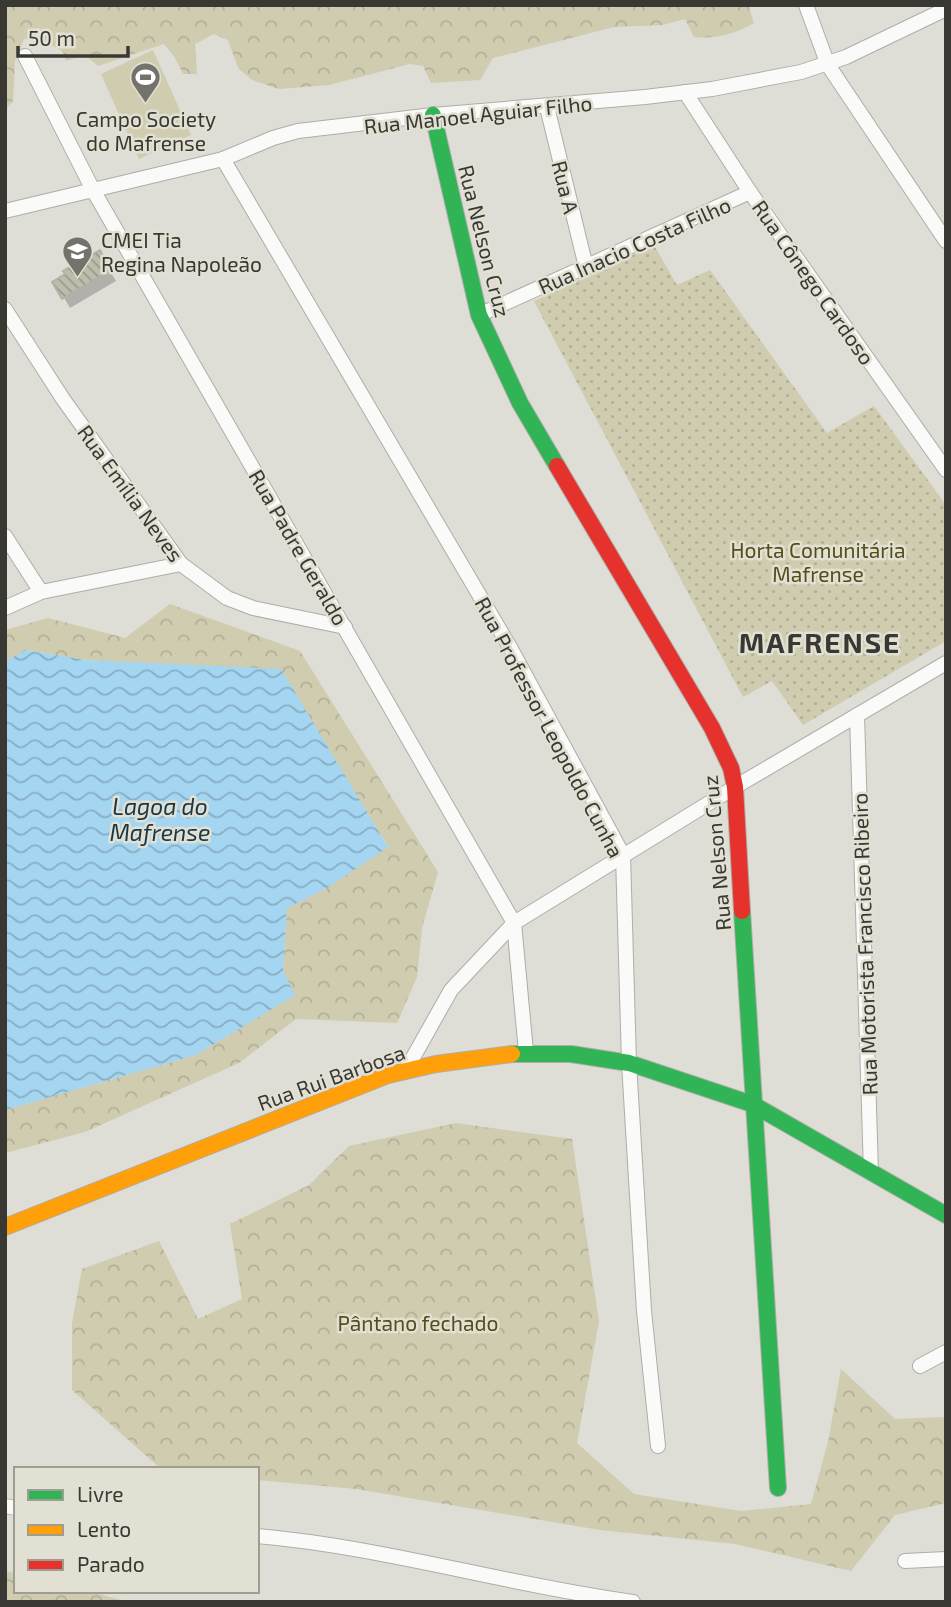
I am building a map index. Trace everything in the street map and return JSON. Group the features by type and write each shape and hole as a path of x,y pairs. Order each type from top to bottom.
{"street":[{"path":"806,5 828,65 946,241"},
{"name":"Rua Manoel Aguiar Filho","path":"5,211 223,159 285,134 433,116 685,92 828,65 946,9"},
{"name":"Rua Padre Geraldo","path":"25,55 93,190 514,923 526,1052"},
{"name":"Rua Cônego Cardoso","path":"685,92 750,192 946,470"},
{"name":"Rua A","path":"547,107 586,267"},
{"name":"Rua Nelson Cruz","path":"433,116 479,315 520,404 724,751 735,787 752,1104 778,1488"},
{"name":"Rua Professor Leopoldo Cunha","path":"223,159 512,649 623,855 629,1063 644,1311 657,1447"},
{"name":"Rua Inacio Costa Filho","path":"479,315 750,192"},
{"name":"Rua Emília Neves","path":"5,309 71,411 181,564 227,598 253,608 345,627"},
{"path":"5,536 41,592"},
{"path":"5,608 41,592 181,564"},
{"path":"406,1070 451,990 514,923 735,787 946,663"},
{"name":"Rua Motorista Francisco Ribeiro","path":"857,715 871,1173"},
{"name":"Rua Rui Barbosa","path":"5,1227 346,1089 406,1070 526,1052 571,1054 629,1063 752,1104 946,1215"},
{"path":"920,1366 946,1352"},
{"path":"259,1536 382,1555 578,1594 633,1602"},
{"path":"905,1561 946,1559"}],"green space":[{"path":"5,5 748,5 754,23 732,33 710,37 694,37 685,19 663,25 614,27 493,58 480,80 431,83 423,66 410,64 329,85 279,89 252,80 238,68 228,40 214,34 195,44 197,74 183,74 164,44 98,66 85,55 66,61 63,52 45,41 24,39 15,61 13,101 5,110"},
{"name":"Campo Society do Mafrense","path":"153,50 191,135 139,159 101,74"},
{"name":"Horta Comunitária Mafrense","path":"654,245 677,285 710,270 827,433 874,406 946,505 946,641 803,725 772,681 743,697 534,301"},
{"path":"170,604 300,651 438,872 422,928 417,977 397,1023 296,1019 239,1063 85,1132 5,1153 5,1110 196,1055 294,995 283,971 287,908 327,888 388,846 340,770 169,666 85,660 28,650 5,661 5,630 48,618 125,638"},
{"name":"Pântano fechado","path":"456,1123 572,1139 599,1321 577,1443 634,1494 741,1511 811,1504 828,1442 841,1369 895,1419 946,1417 946,1503 895,1515 851,1571 735,1544 600,1530 356,1489 259,1480 259,1467 159,1467 72,1390 72,1323 82,1269 159,1241 198,1319 242,1299 230,1224 309,1185 349,1146"},
{"path":"5,1571 14,1573 14,1593 95,1593 129,1602 5,1602"}],"water":[{"name":"Lagoa do Mafrense","path":"27,650 85,660 281,669 388,847 327,888 287,908 283,971 295,995 196,1055 5,1110 5,661"}],"building":[{"name":"CMEI Tia Regina Napoleão","path":"100,250 111,270 62,299 52,282 65,274 63,271"}],"traffic: fast":[{"path":"433,115 479,315 520,403 557,466"},
{"path":"742,911 778,1488"},
{"path":"512,1054 571,1054 629,1063 752,1104 946,1215"}],"traffic: slow":[{"path":"5,1227 388,1075 436,1064 512,1054"}],"traffic: jam":[{"path":"557,466 712,728 731,768 735,787 742,911"}],"place":[{"name":"Campo Society do Mafrense","path":"146,105"},
{"name":"CMEI Tia Regina Napoleão","path":"78,278"}],"district":[{"name":"MAFRENSE","path":"820,642"}]}
